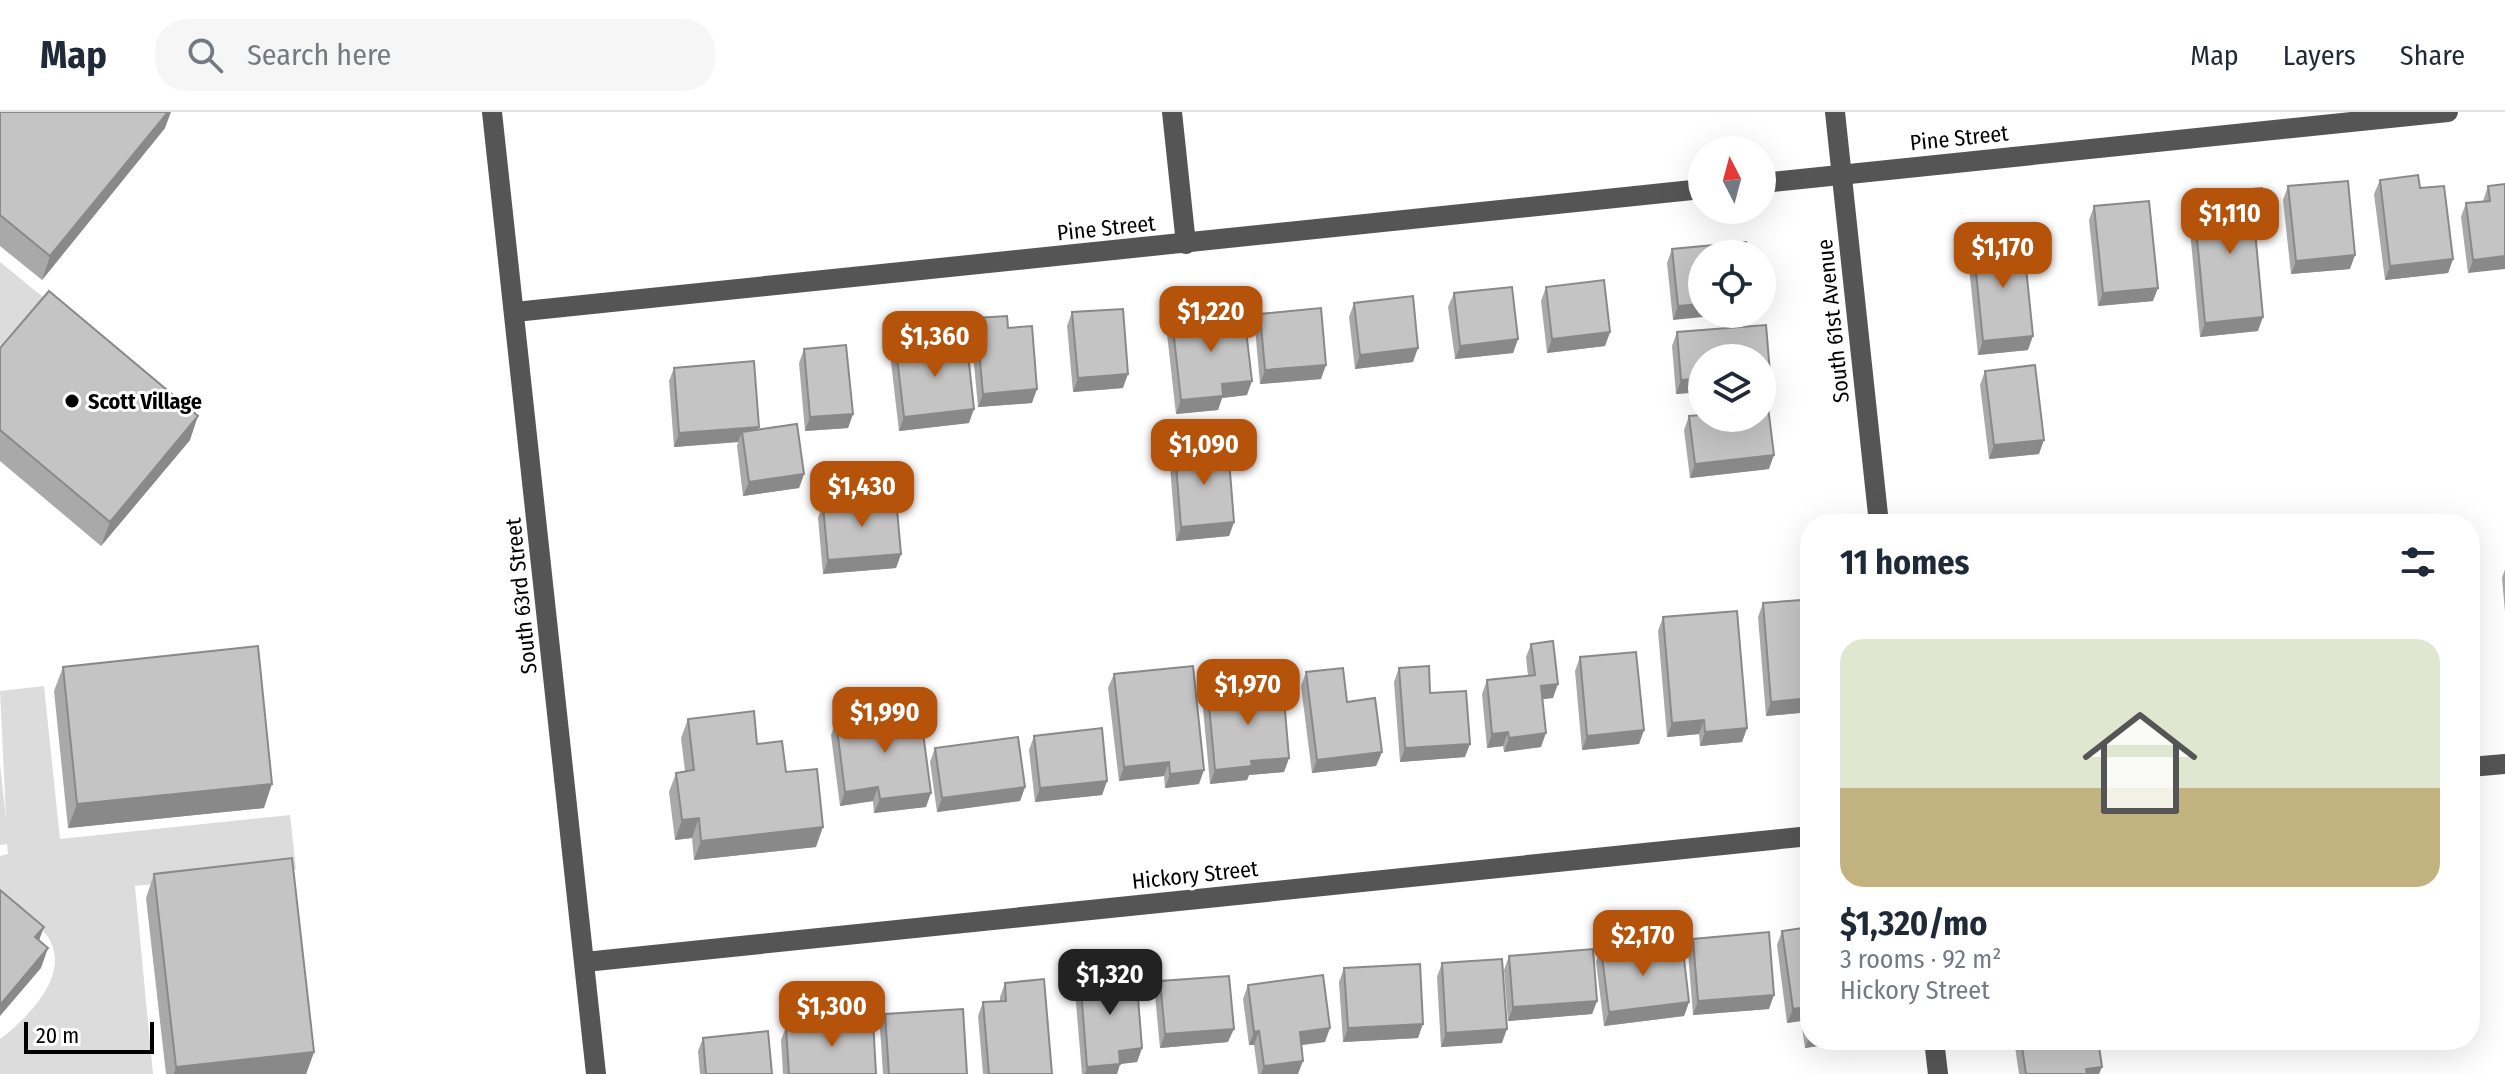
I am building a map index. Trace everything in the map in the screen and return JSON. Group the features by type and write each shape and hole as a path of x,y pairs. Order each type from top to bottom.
{"street":[{"name":"South 63rd Street","path":"492,112 596,1074"},
{"path":"1172,112 1186,244"},
{"name":"South 61st Avenue","path":"1835,112 1878,514"},
{"name":"Pine Street","path":"1776,182 2448,112"},
{"name":"Pine Street","path":"515,312 1688,190"},
{"path":"2480,766 2505,764"},
{"name":"Hickory Street","path":"585,962 1800,837"},
{"path":"1935,1050 1938,1074"}],"shaded area":[{"path":"0,262 43,297 0,346"},
{"path":"44,686 60,839 290,815 296,869 135,886 153,1074 0,1074 0,1039 23,1019 44,994 55,966 54,951 45,933 0,897 0,856 8,854 7,844 0,845 0,764 6,818 0,691"}],"building":[{"path":"0,112 168,112 50,256 0,215"},
{"path":"2418,175 2420,188 2444,186 2453,259 2390,266 2380,180"},
{"path":"2348,181 2355,255 2296,261 2288,186"},
{"path":"2505,184 2505,256 2473,260 2466,203 2490,201 2488,186"},
{"path":"2262,188 2264,219 2254,220 2263,317 2205,323 2194,206 2219,204 2218,192"},
{"path":"2149,201 2158,288 2103,293 2094,206"},
{"path":"2023,238 2033,336 1983,341 1973,243"},
{"path":"1688,247 1688,305 1678,306 1672,249"},
{"path":"1604,280 1610,332 1552,339 1546,287"},
{"path":"1512,287 1518,339 1460,346 1454,293"},
{"name":"Scott Village","path":"49,291 198,416 110,522 0,430 0,348"},
{"path":"1413,296 1418,348 1360,355 1354,303"},
{"path":"1321,308 1326,365 1265,370 1260,314"},
{"path":"1123,309 1128,374 1078,378 1072,312"},
{"path":"1244,313 1252,381 1222,384 1223,396 1181,400 1172,320"},
{"path":"1007,316 1008,328 1032,326 1037,389 983,394 976,318"},
{"path":"1766,328 1768,344 1688,344 1688,379 1681,380 1677,332"},
{"path":"952,342 952,347 967,345 974,409 904,417 896,349"},
{"path":"846,345 853,414 810,417 804,349"},
{"path":"754,361 759,427 679,433 674,368"},
{"path":"2035,365 2044,440 1994,445 1985,371"},
{"path":"797,424 804,474 749,482 742,432"},
{"path":"1691,432 1771,432 1774,455 1695,464"},
{"path":"1228,447 1234,522 1181,527 1175,452"},
{"path":"896,498 901,554 828,560 823,505"},
{"path":"1800,600 1800,699 1771,702 1763,603"},
{"path":"1737,611 1747,728 1705,732 1704,720 1672,723 1663,617"},
{"path":"1553,641 1558,684 1541,686 1546,733 1509,738 1508,732 1492,734 1487,680 1535,675 1531,644"},
{"path":"258,646 272,784 77,804 63,667"},
{"path":"1636,652 1644,730 1587,736 1580,657"},
{"path":"1193,666 1204,770 1170,774 1169,762 1124,767 1114,674"},
{"path":"1429,666 1430,693 1466,691 1470,744 1405,748 1399,668"},
{"path":"1343,668 1347,702 1375,698 1382,752 1317,760 1306,672"},
{"path":"1283,687 1289,758 1251,761 1252,766 1215,770 1208,694"},
{"path":"920,710 931,793 880,799 878,787 845,792 836,721"},
{"path":"754,711 757,744 782,741 786,772 817,769 823,827 701,841 699,818 682,820 676,773 694,770 688,719"},
{"path":"1102,728 1107,781 1040,788 1034,736"},
{"path":"1018,737 1025,787 942,798 935,748"},
{"path":"292,858 314,1052 176,1067 154,874"},
{"path":"0,890 44,927 35,937 48,948 0,1005"},
{"path":"1800,928 1800,1008 1793,1009 1782,931"},
{"path":"1769,932 1774,995 1698,1001 1693,939"},
{"path":"1647,943 1648,954 1683,950 1689,1002 1609,1012 1601,948"},
{"path":"1593,949 1597,1001 1513,1007 1509,956"},
{"path":"1502,959 1507,1029 1446,1033 1442,963"},
{"path":"1420,964 1423,1024 1348,1028 1344,968"},
{"path":"1136,973 1142,1048 1119,1051 1120,1064 1087,1067 1080,977"},
{"path":"1323,975 1330,1028 1300,1032 1303,1061 1264,1066 1259,1031 1254,1032 1248,985"},
{"path":"1229,976 1234,1029 1165,1034 1160,981"},
{"path":"1044,979 1052,1074 989,1074 983,1002 1006,1001 1005,983"},
{"path":"963,1009 967,1074 889,1074 885,1014"},
{"path":"873,1020 876,1074 789,1074 786,1027"},
{"path":"768,1031 772,1074 706,1074 703,1038"},
{"path":"2022,1050 2099,1050 2102,1067 2086,1069 2087,1074 2026,1074"}],"place":[{"name":"Scott Village","path":"72,401"}]}
